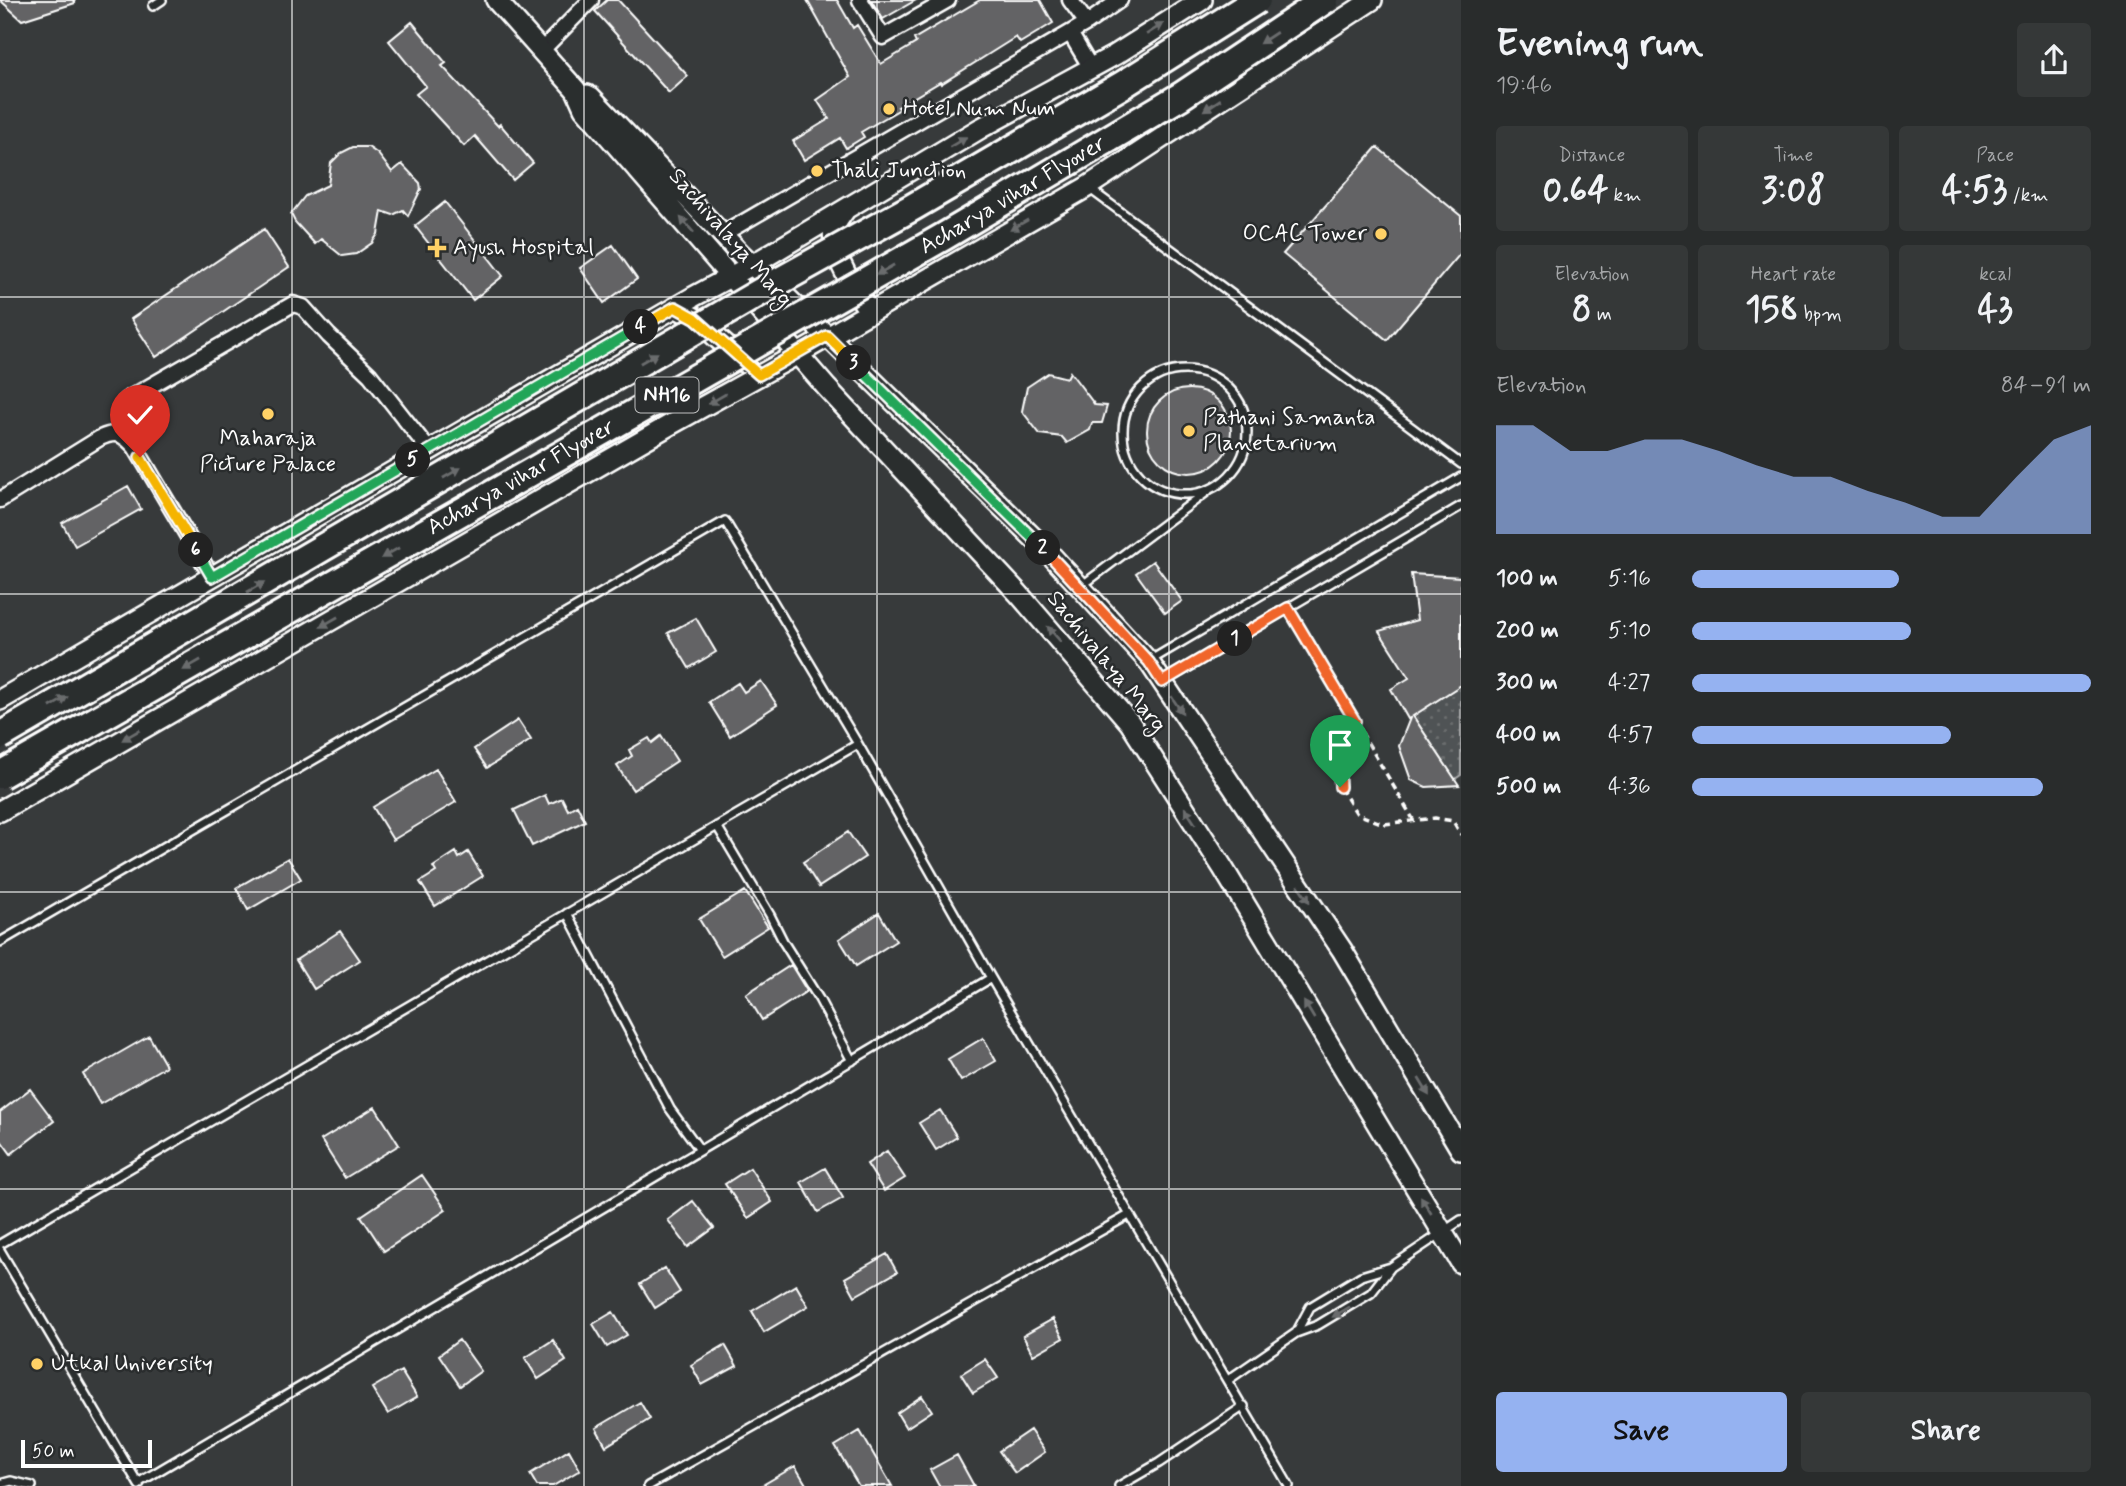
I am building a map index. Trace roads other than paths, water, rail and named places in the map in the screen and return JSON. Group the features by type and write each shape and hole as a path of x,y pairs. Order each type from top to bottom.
{"highway":[{"name":"Acharya vihar Flyover","path":"0,736 769,287 913,207 1113,90 1257,0"},
{"name":"Acharya vihar Flyover","path":"0,775 931,244 1181,96 1325,0"}],"street":[{"name":"Sachivalaya Marg","path":"496,0 576,90 584,108 827,388 1018,593 1130,723 1223,868 1461,1264"},
{"path":"542,50 591,0"},
{"path":"860,0 883,37 948,0"},
{"path":"1070,0 1087,23"},
{"path":"723,234 1087,23 1120,0"},
{"path":"0,700 675,307 752,265 981,128 1091,68 1202,0"},
{"path":"0,811 1087,187 1372,0"},
{"path":"1070,33 1091,68"},
{"name":"Sachivalaya Marg","path":"576,90 592,97 752,265 1049,553 1149,662 1342,950 1461,1150"},
{"path":"845,210 835,225 833,240 856,293 870,312"},
{"path":"126,400 293,304 303,307 370,375 429,450"},
{"path":"675,307 695,318 759,375"},
{"path":"0,500 100,438 110,433 120,434 135,447 212,577"}],"lane":[{"path":"153,6 162,0"},
{"path":"1087,187 1461,464"},
{"path":"1080,587 1228,478 1240,463 1247,444 1248,425 1242,406 1232,390 1217,378 1198,371 1177,370 1156,377 1139,390 1127,408 1123,429 1125,451 1135,470 1151,485 1171,493 1192,494 1211,489"},
{"path":"1149,662 1461,477"},
{"path":"1162,682 1461,506"},
{"path":"0,942 724,521 858,744 991,978 1289,1486"},
{"path":"0,1244 858,744"},
{"path":"717,826 852,1060"},
{"path":"567,913 670,1109 700,1150"},
{"path":"0,1250 138,1485 991,978"},
{"path":"648,1486 1129,1215"},
{"path":"1296,1333 1310,1307 1361,1276 1391,1267 1461,1220"},
{"path":"1228,1380 1296,1333 1318,1325 1371,1293 1391,1267"},
{"path":"1119,1486 1159,1463 1244,1406"},
{"path":"0,1484 11,1482 32,1486"}],"place":[{"name":"Hotel Num Num","path":"889,109"},
{"name":"Thali Junction","path":"817,171"},
{"name":"OCAC Tower","path":"1381,234"},
{"name":"Ayush Hospital","path":"437,248"},
{"name":"Maharaja Picture Palace","path":"268,414"},
{"name":"Pathani Samanta Planetarium","path":"1189,431"},
{"name":"Utkal University","path":"37,1364"}]}
